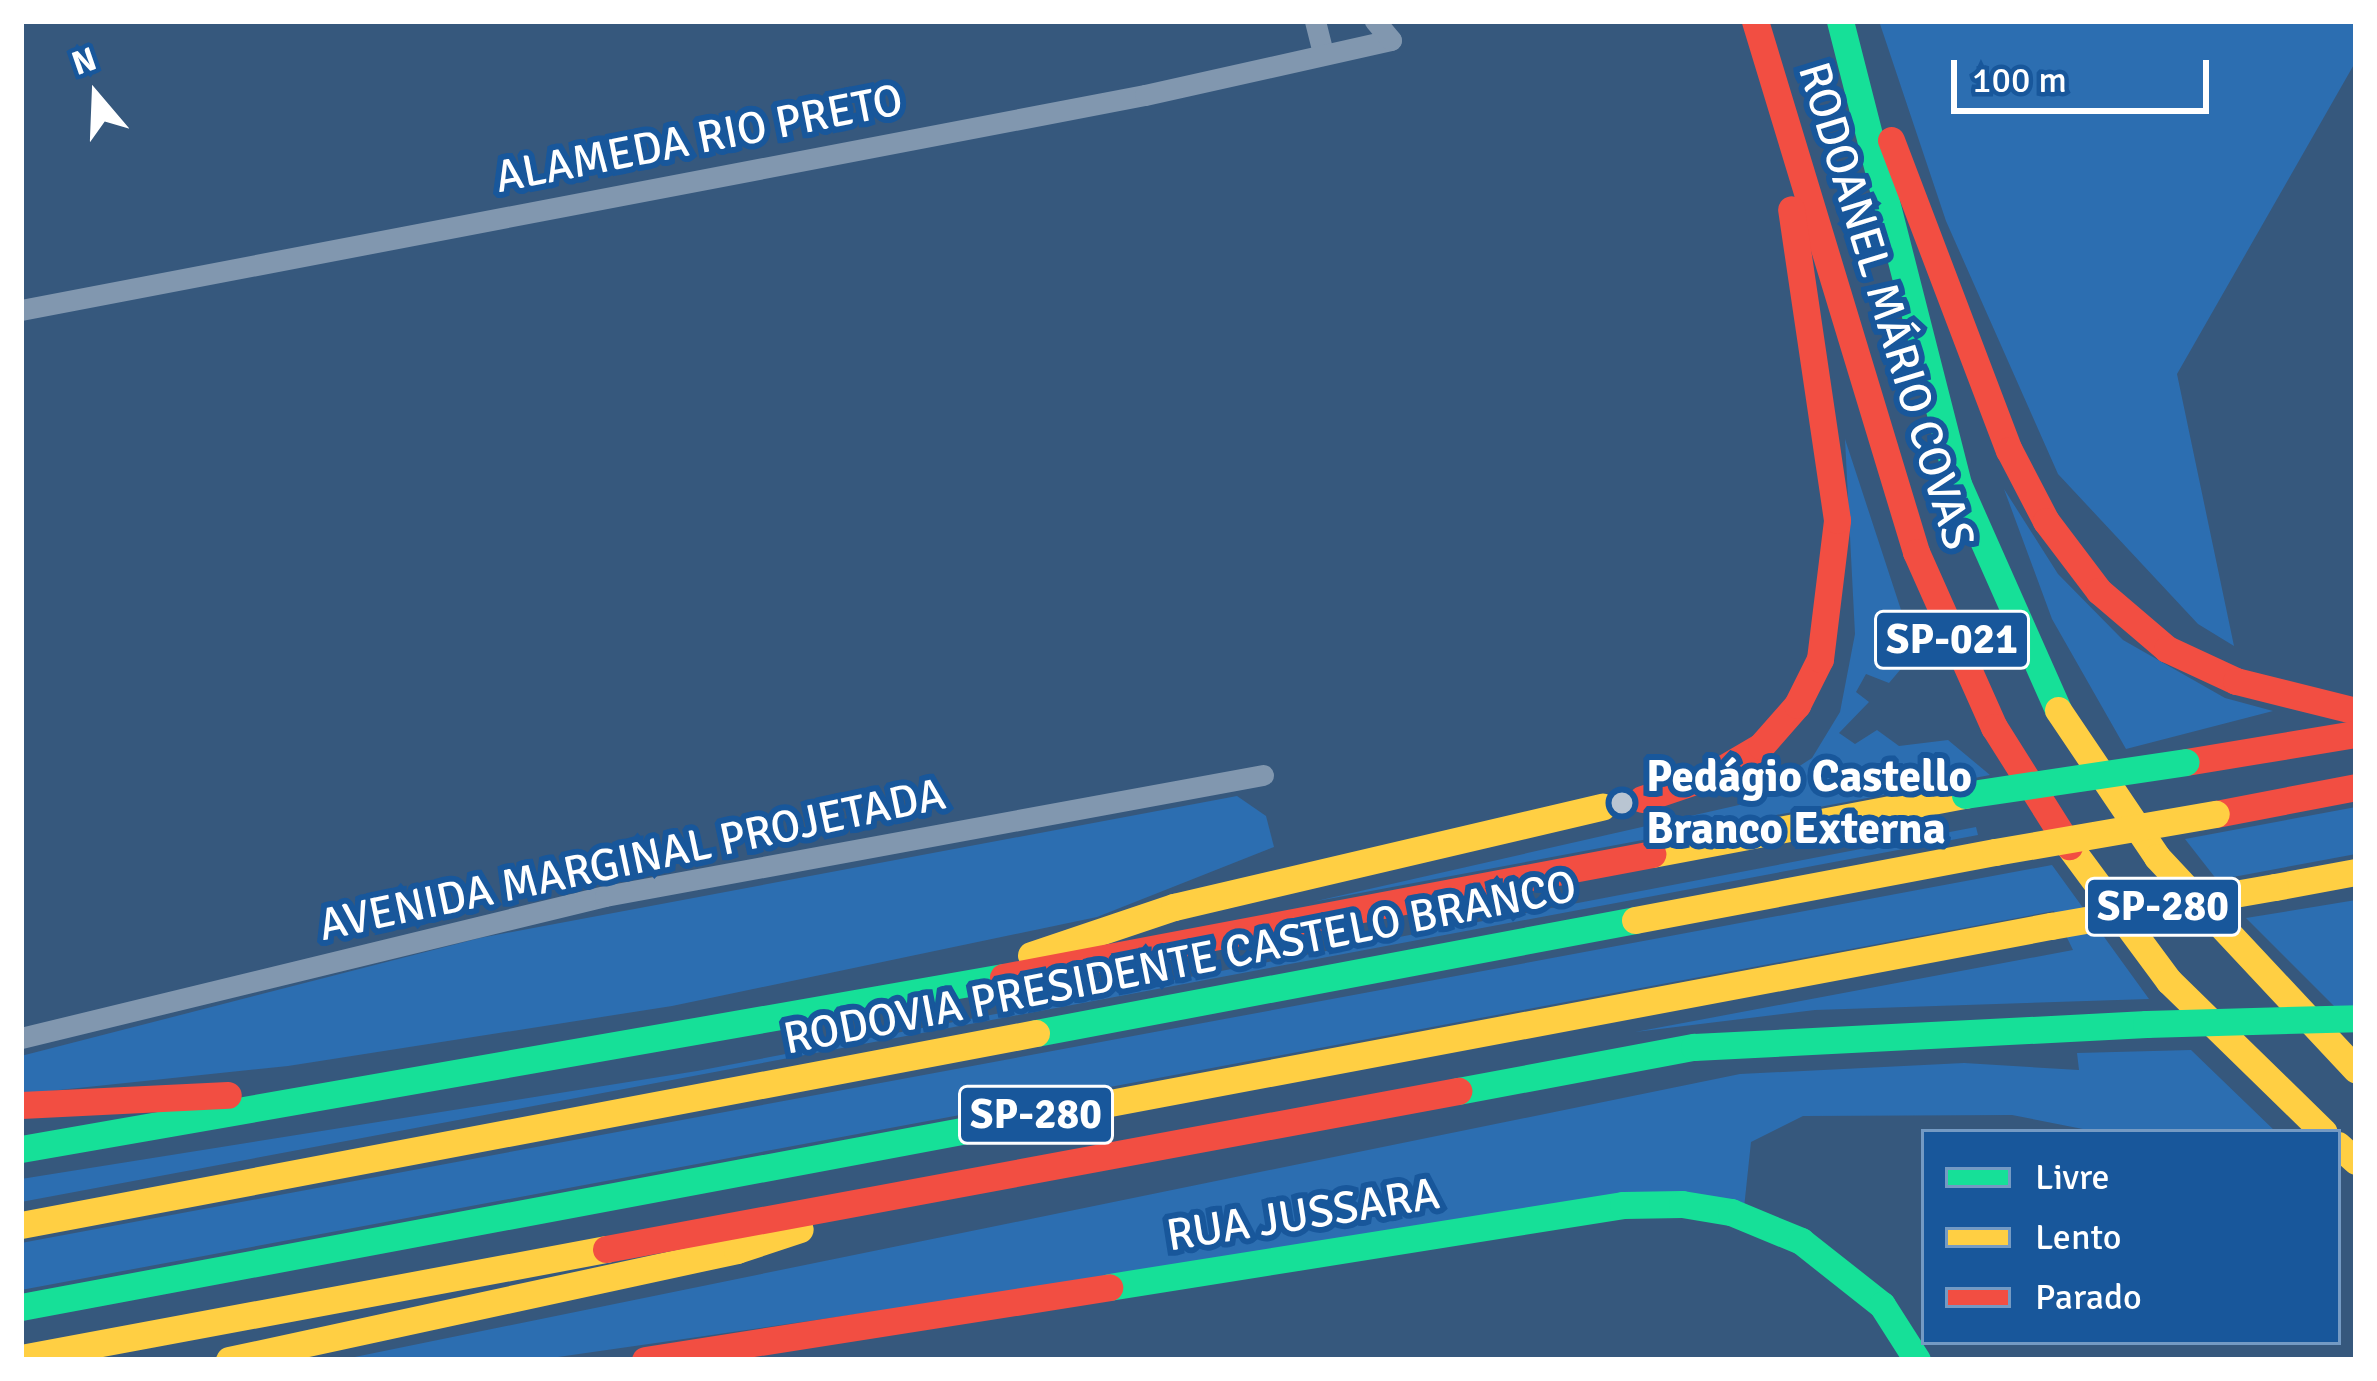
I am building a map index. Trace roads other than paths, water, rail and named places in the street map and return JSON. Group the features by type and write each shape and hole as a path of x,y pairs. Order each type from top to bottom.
{"main road":[{"path":"1843,21 2009,450 2046,521 2099,591 2167,649 2236,681 2356,711"},
{"name":"RODOANEL MÁRIO COVAS","path":"1843,21 1958,484 2023,646 2067,728 2157,857 2356,1070"},
{"path":"1642,799 1710,776 1761,746 1810,684 1827,628 1837,520 1832,450 1758,35"},
{"name":"RODOANEL MÁRIO COVAS","path":"1758,35 1916,552 1994,727 2056,828 2169,981 2321,1129"},
{"path":"21,1149 393,1088 1965,795 2356,734"},
{"name":"RODOVIA PRESIDENTE CASTELO BRANCO","path":"21,1225 2356,787"},
{"path":"985,980 1049,948 1174,907 1602,807"},
{"name":"SP-280","path":"21,1307 2356,872"},
{"path":"21,1358 880,1195 1694,1048 1900,1031 2356,1018"},
{"path":"21,1105 393,1088"},
{"path":"229,1360 737,1250 880,1195"},
{"name":"RUA JUSSARA","path":"645,1360 1623,1205 1682,1204 1731,1212 1801,1240 1882,1305 1917,1360"},
{"path":"21,1344 176,1329"}],"street":[{"path":"1315,21 1323,53"},
{"name":"ALAMEDA RIO PRETO","path":"21,310 1145,95 1390,40 1375,21"},
{"name":"AVENIDA MARGINAL PROJETADA","path":"21,1038 604,896 1263,775"}],"place":[{"name":"Pedágio Castello Branco Externa","path":"1622,803"}]}
